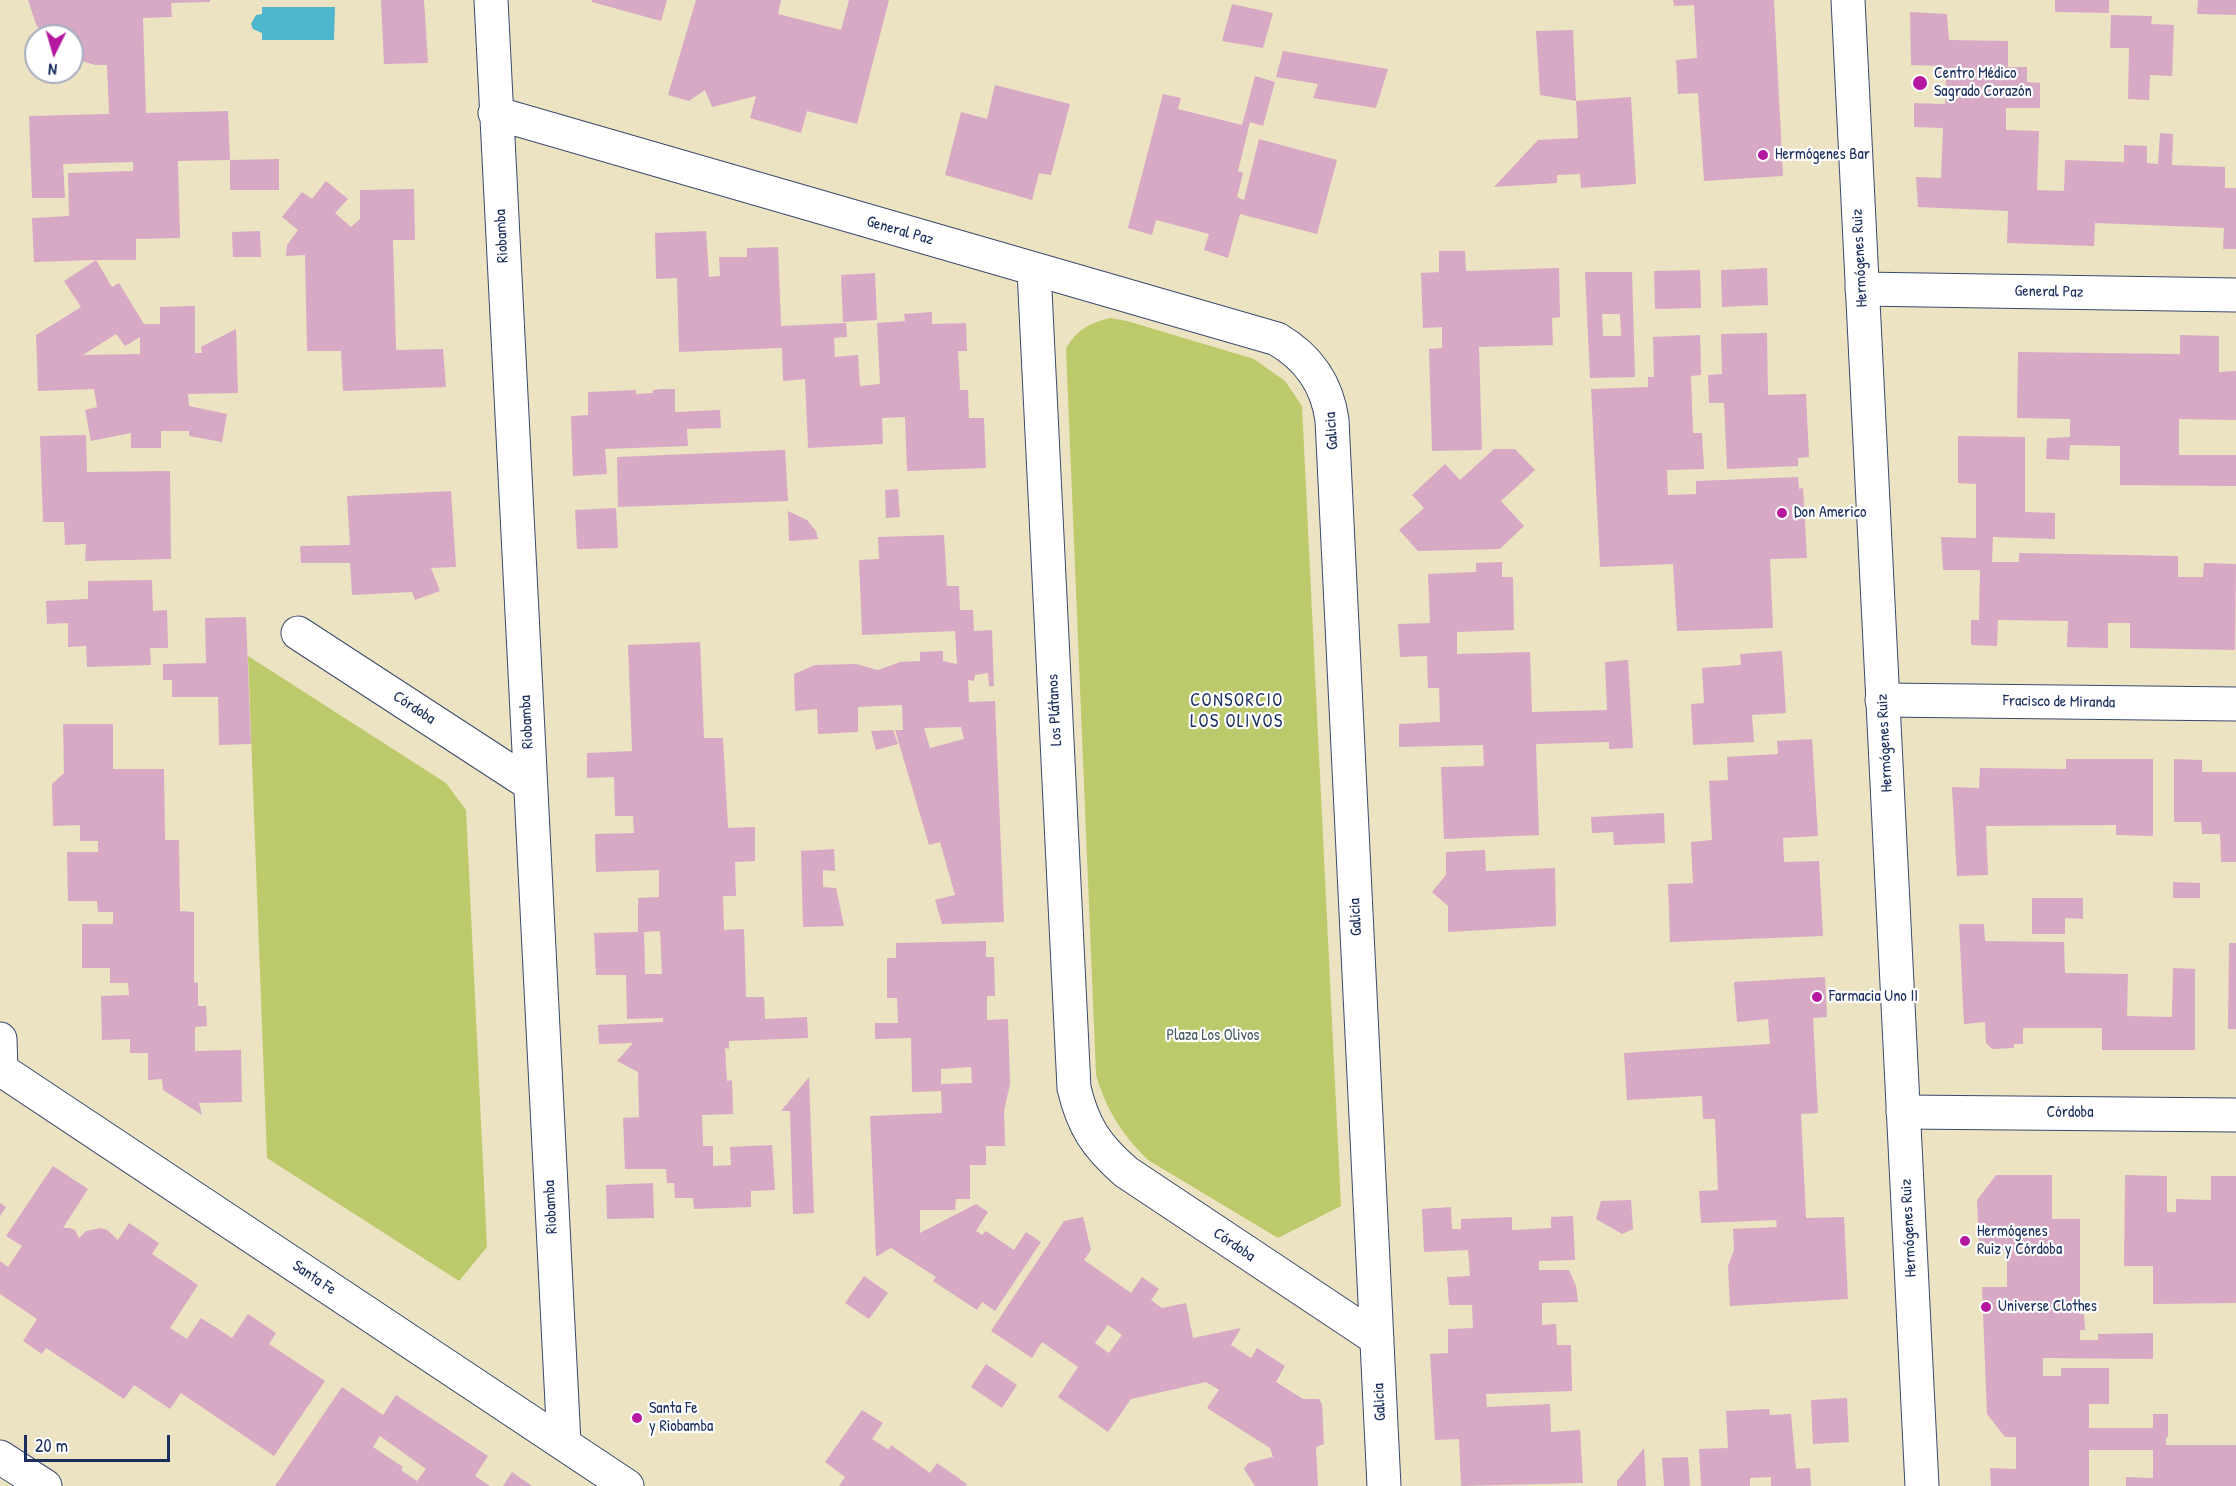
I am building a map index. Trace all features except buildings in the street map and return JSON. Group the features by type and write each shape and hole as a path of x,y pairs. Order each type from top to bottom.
{"street":[{"name":"Riobamba","path":"491,0 564,1443"},
{"name":"Hermógenes Ruiz","path":"1848,0 1922,1486"},
{"name":"General Paz","path":"495,113 1277,339 1301,356"},
{"name":"Los Plátanos","path":"1034,270 1074,1088 1079,1111 1087,1129 1099,1144"},
{"name":"General Paz","path":"1862,289 2236,295"},
{"name":"Galicia","path":"1301,356 1312,367 1321,383 1329,402 1332,420 1384,1486"},
{"name":"Córdoba","path":"298,633 530,784"},
{"name":"Fracisco de Miranda","path":"1882,700 2236,704"},
{"path":"0,1039 0,1070"},
{"name":"Santa Fe","path":"0,1070 627,1486"},
{"name":"Córdoba","path":"1903,1112 2236,1114"},
{"name":"Córdoba","path":"1099,1144 1110,1159 1126,1172 1377,1339"},
{"path":"0,1456 45,1486"}],"green space":[{"name":"Plaza Los Olivos","path":"1110,318 1254,359 1285,381 1302,406 1341,1206 1278,1238 1148,1160 1130,1141 1116,1121 1096,1075 1066,349 1084,328"},
{"path":"248,656 446,783 466,810 487,1247 459,1281 267,1158"}],"water":[{"path":"262,7 335,7 334,40 262,40 262,33 253,29 251,24 256,15 262,14"}],"place":[{"name":"Centro Médico Sagrado Corazón","path":"1920,83"},
{"name":"Hermógenes Bar","path":"1763,155"},
{"name":"Don Americo","path":"1782,513"},
{"name":"Farmacia Uno II","path":"1817,997"},
{"name":"Hermógenes Ruiz y Córdoba","path":"1965,1241"},
{"name":"Universe Clothes","path":"1986,1307"},
{"name":"Santa Fe y Riobamba","path":"637,1418"}],"district":[{"name":"CONSORCIO LOS OLIVOS","path":"1237,711"}]}
